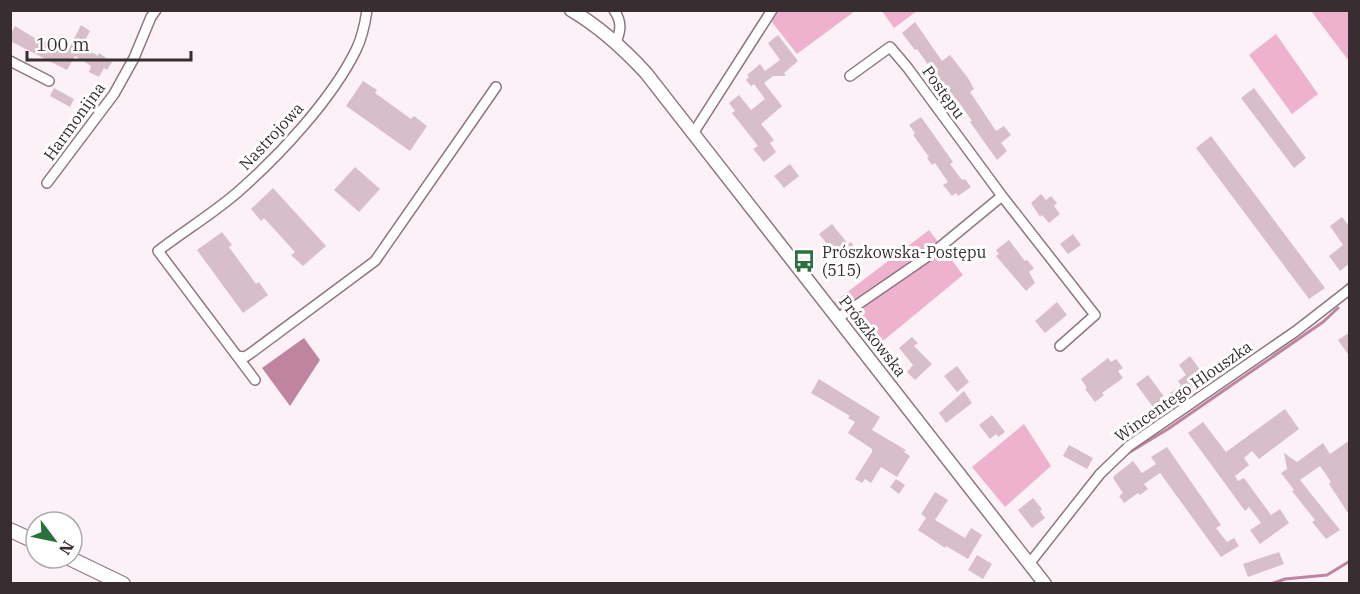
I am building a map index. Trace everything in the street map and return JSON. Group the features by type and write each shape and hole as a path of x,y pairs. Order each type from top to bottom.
{"main road":[{"name":"Prószkowska","path":"571,10 616,42 646,73 1045,584"},
{"path":"10,530 24,536"},
{"path":"84,565 123,584"}],"street":[{"name":"Harmonijna","path":"47,183 114,94 156,10"},
{"name":"Nastrojowa","path":"237,356 158,250 237,192 292,137 347,67 361,36 367,10"},
{"path":"614,10 620,20 620,31 616,42"},
{"path":"694,132 772,10"},
{"name":"Postępu","path":"850,76 890,47 907,67 1002,196 1095,315 1060,345"},
{"path":"10,61 49,81"},
{"path":"237,356 245,357 251,353 375,261 496,87"},
{"path":"838,318 934,252 1002,196"},
{"name":"Wincentego Hlouszka","path":"1029,564 1100,474 1129,446 1296,332 1350,289"},
{"path":"237,356 255,380"}],"shaded area":[{"path":"772,11 855,11 797,54 768,17"},
{"path":"882,11 917,11 894,28"},
{"path":"1311,11 1349,11 1349,61"},
{"path":"1276,34 1318,94 1292,114 1249,55"},
{"path":"929,230 963,275 878,345 857,315 838,318 829,306"},
{"path":"304,338 320,360 290,406 262,368"},
{"path":"1024,424 1051,466 1005,507 972,467"}],"building":[{"path":"915,22 942,61 950,55 968,78 974,89 970,92 996,131 1004,126 1011,135 1001,143 1007,151 997,160 958,101 951,94 949,95 917,49 915,50 902,33"},
{"path":"81,25 90,31 82,46 98,56 99,53 112,62 107,70 104,68 99,77 89,72 91,66 75,56 67,70 10,41 10,35 15,26 43,43 44,41 67,53"},
{"path":"778,35 798,61 784,73 786,76 773,76 764,83 782,106 761,124 774,140 770,143 776,152 764,162 753,149 758,146 732,113 735,111 729,103 739,95 751,110 765,99 754,84 751,86 746,80 749,77 747,75 760,64 765,71 780,60 768,43"},
{"path":"363,81 377,90 375,93 411,119 414,116 427,126 410,151 346,106"},
{"path":"54,88 74,99 70,107 50,96"},
{"path":"1254,88 1306,158 1294,168 1241,98"},
{"path":"921,117 953,162 950,164 962,180 965,179 971,187 958,196 956,193 952,196 943,185 948,182 935,163 932,165 913,135 915,133 909,125"},
{"path":"1211,136 1325,288 1309,299 1196,148"},
{"path":"790,164 799,176 784,188 774,176"},
{"path":"355,167 380,189 359,212 334,190"},
{"path":"273,188 326,246 303,266 291,255 295,252 264,218 261,221 251,209"},
{"path":"1041,194 1046,200 1051,196 1057,203 1054,206 1060,214 1049,223 1042,215 1040,217 1031,203"},
{"path":"1342,217 1350,227 1350,263 1340,271 1329,256 1343,245 1330,226"},
{"path":"832,224 848,244 851,242 857,251 847,259 837,246 832,250 819,234"},
{"path":"222,232 232,245 229,247 256,284 259,282 268,295 243,313 197,250"},
{"path":"1073,234 1081,245 1068,254 1060,244"},
{"path":"1009,240 1025,261 1027,260 1034,268 1029,272 1035,283 1026,291 996,256 999,254 996,250"},
{"path":"1057,302 1067,315 1045,333 1035,321"},
{"path":"1350,332 1350,357 1338,340"},
{"path":"912,337 918,343 914,346 932,364 915,380 907,372 913,365 899,348"},
{"path":"1190,356 1206,378 1175,401 1170,393 1181,385 1178,381 1186,375 1179,365"},
{"path":"1108,358 1111,362 1116,359 1123,368 1118,371 1123,378 1102,393 1104,395 1095,402 1081,379"},
{"path":"957,366 969,382 957,392 944,376"},
{"path":"1148,375 1168,402 1156,411 1136,384"},
{"path":"819,379 880,417 872,430 906,450 904,452 910,456 897,477 881,467 871,483 865,479 862,483 855,479 872,449 848,433 855,422 848,418 850,416 811,393"},
{"path":"964,391 972,403 946,423 939,413"},
{"path":"1285,409 1299,429 1259,459 1252,451 1244,458 1249,465 1235,476 1238,481 1244,478 1271,515 1280,509 1289,523 1260,544 1250,530 1261,523 1249,507 1245,511 1188,433 1203,422 1226,452"},
{"path":"992,415 1005,432 998,437 996,434 990,439 979,425"},
{"path":"1350,440 1350,516 1320,466 1300,480 1340,530 1326,539 1312,522 1315,520 1281,473 1287,469 1284,453 1297,462 1323,443 1330,454"},
{"path":"1069,445 1093,458 1087,469 1063,456"},
{"path":"1167,447 1221,525 1216,528 1227,542 1234,538 1239,546 1221,557 1160,473 1144,484 1148,489 1140,495 1138,493 1124,503 1119,496 1123,493 1113,478 1115,475 1133,461 1142,473 1156,464 1151,457"},
{"path":"896,479 905,485 899,494 890,487"},
{"path":"935,492 948,500 935,520 965,538 971,528 982,535 968,559 946,546 945,548 918,530 926,518 921,514"},
{"path":"1033,498 1042,509 1040,511 1045,518 1032,528 1018,510"},
{"path":"1279,552 1284,564 1248,577 1243,564"},
{"path":"977,555 992,564 983,579 968,570"}],"waterway":[{"path":"1125,455 1168,429 1323,322 1338,308"},
{"path":"1271,584 1285,579 1327,575 1350,561"}],"place":[{"name":"Prószkowska-Postępu (515)","path":"804,261"}]}
